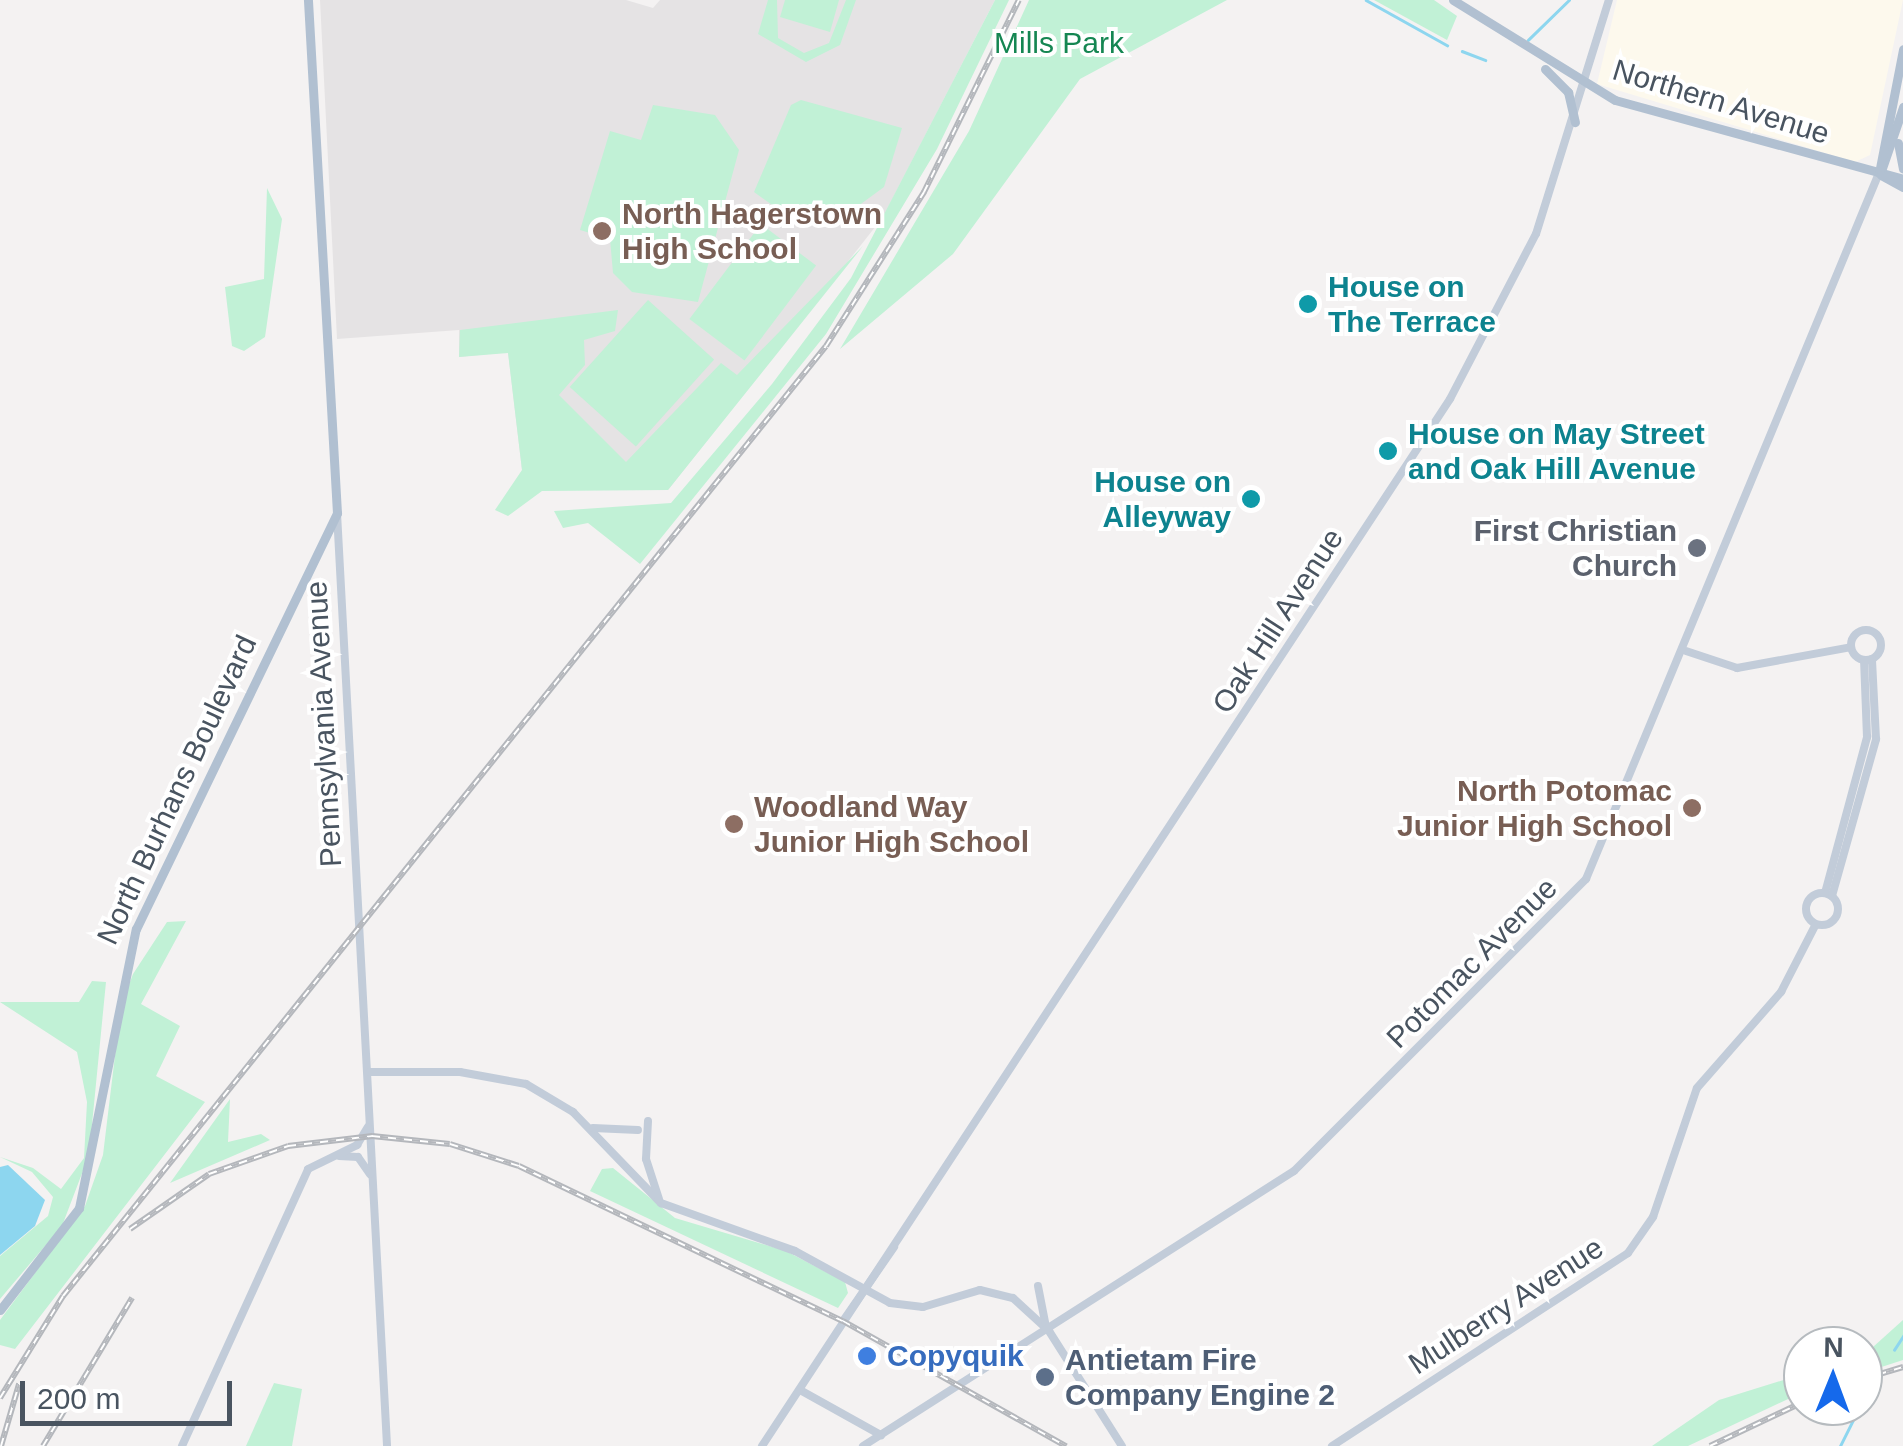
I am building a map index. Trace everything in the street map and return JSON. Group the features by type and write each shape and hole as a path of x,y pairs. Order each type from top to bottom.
{"main road":[{"name":"Pennsylvania Avenue","path":"308,0 338,513"},
{"name":"Northern Avenue","path":"1452,0 1585,86 1879,174"},
{"path":"1879,174 1903,49"},
{"path":"1524,50 1568,92 1575,122"},
{"path":"1879,174 1903,110"},
{"path":"1903,110 1903,169"},
{"path":"1879,174 1903,179"},
{"path":"1879,174 1903,187"},
{"name":"North Burhans Boulevard","path":"2,1308 78,1208 136,929 338,513"}],"street":[{"name":"Oak Hill Avenue","path":"762,1446 1450,399 1513,284 1575,122 1609,0"},
{"name":"Potomac Avenue","path":"863,1446 1294,1171 1571,896 1686,652 1879,174"},
{"name":"Pennsylvania Avenue","path":"338,513 387,1446"},
{"path":"1852,647 1858,632 1875,632 1881,648 1868,659"},
{"path":"1686,652 1736,668 1852,647 1868,659 1878,724 1829,894 1838,914 1816,924 1807,904 1829,894"},
{"name":"Mulberry Avenue","path":"1332,1446 1628,1253 1654,1218 1688,1108 1712,1063 1781,992 1816,924"},
{"path":"368,1072 504,1078 544,1092 590,1127 661,1203 795,1250 864,1289 913,1307 1001,1292 1048,1331 1122,1446"},
{"path":"182,1446 303,1178 324,1157 362,1141 370,1118"},
{"path":"648,1121 646,1159 661,1203"},
{"path":"590,1127 638,1130"},
{"path":"324,1157 358,1157 374,1188"},
{"path":"1038,1286 1048,1331"},
{"path":"800,1390 881,1434"}],"shaded area":[{"name":"North Hagerstown High School","path":"320,0 626,0 653,8 660,0 995,0 883,217 668,490 522,470 508,352 459,357 459,330 337,339"},
{"path":"1617,0 1903,0 1870,155 1855,162 1597,84"}],"green space":[{"path":"768,0 777,0 778,38 804,53 829,43 846,0 856,0 840,45 806,62 758,34"},
{"path":"785,0 839,0 830,32 780,17"},
{"path":"995,0 1009,0 937,149 826,334 640,564 588,523 563,528 554,511 671,503 772,384 851,278"},
{"name":"Mills Park","path":"1029,0 1227,0 1080,79 953,254 840,349 969,131"},
{"path":"1374,0 1434,0 1457,16 1447,40"},
{"path":"801,100 902,128 884,187 839,220 786,215 754,192 791,105"},
{"path":"653,105 715,115 739,150 698,302 632,292 613,273 610,239 580,230 610,131 641,140"},
{"path":"267,188 282,219 265,337 244,351 232,346 225,287 264,279"},
{"path":"761,224 816,266 744,361 689,319"},
{"path":"863,246 668,490 542,491 508,516 495,510 522,470 508,353 459,357 460,330 618,310 615,331 584,340 585,365 559,395 626,462 721,363 737,375"},
{"path":"648,300 714,360 636,447 570,387"},
{"path":"186,921 141,1004 180,1026 156,1076 205,1102 15,1349 0,1345 0,1320 85,1206 103,1155 121,1006 133,974 167,922"},
{"path":"92,981 106,982 89,1155 62,1226 0,1299 0,1256 48,1216 53,1197 32,1172 0,1157 33,1168 61,1189 84,1158 87,1102 77,1052 0,1002 79,1002"},
{"path":"230,1099 228,1142 261,1134 270,1140 170,1183"},
{"path":"613,1168 675,1218 786,1251 845,1282 848,1293 838,1308 590,1191 602,1169"},
{"path":"1903,1320 1903,1360 1883,1366 1883,1338"},
{"path":"1783,1380 1783,1401 1688,1446 1652,1446 1719,1400"},
{"path":"274,1383 302,1389 292,1446 246,1446"}],"water":[{"path":"8,1165 45,1200 35,1226 0,1255 0,1167"}],"waterway":[{"path":"1366,0 1447,45"},
{"path":"1528,40 1569,0"},
{"path":"1462,51 1485,60"},
{"path":"1894,1350 1903,1336"},
{"path":"1840,1446 1850,1426"}],"railway":[{"path":"0,1398 63,1296 826,346 924,192 1019,0"},
{"path":"130,1229 209,1174 288,1146 372,1136 450,1144 519,1166 843,1321 1066,1446"},
{"path":"43,1446 132,1298"},
{"path":"1883,1373 1903,1367"},
{"path":"1,1446 19,1384"},
{"path":"1710,1446 1783,1411"}],"place":[{"name":"North Hagerstown High School","path":"602,231"},
{"name":"House on The Terrace","path":"1308,304"},
{"name":"House on May Street and Oak Hill Avenue","path":"1388,451"},
{"name":"House on Alleyway","path":"1251,499"},
{"name":"First Christian Church","path":"1697,548"},
{"name":"North Potomac Junior High School","path":"1692,808"},
{"name":"Woodland Way Junior High School","path":"734,824"},
{"name":"Copyquik","path":"867,1356"},
{"name":"Antietam Fire Company Engine 2","path":"1045,1377"}]}
